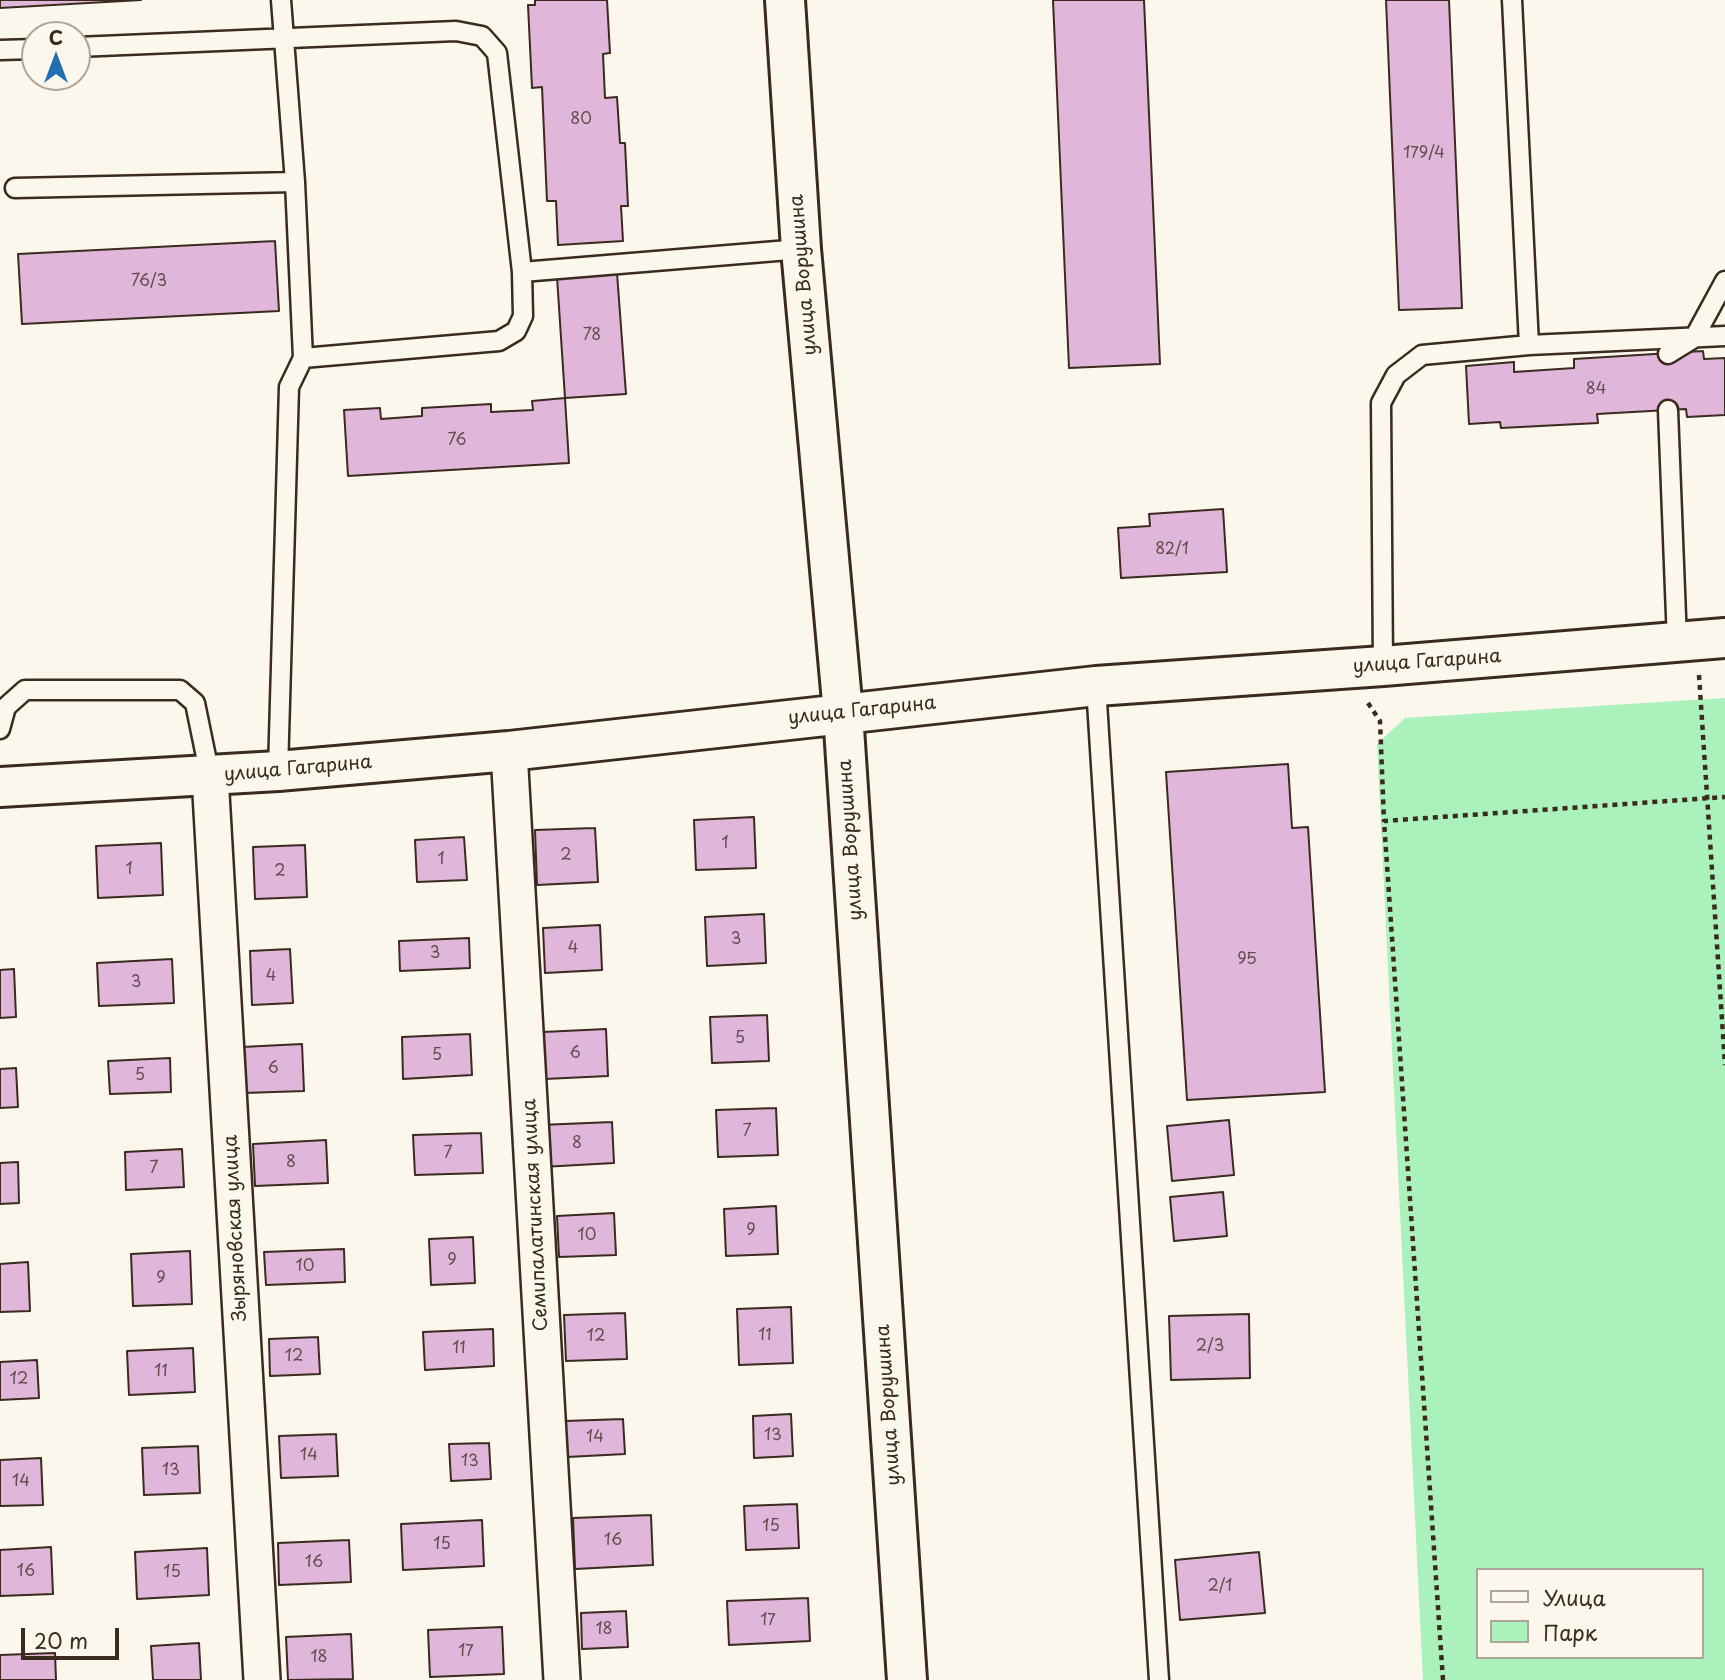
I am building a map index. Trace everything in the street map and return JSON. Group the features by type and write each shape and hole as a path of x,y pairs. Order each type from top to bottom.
{"street":[{"name":"улица Ворушина","path":"785,0 801,249 843,713 907,1680"},
{"name":"улица Гагарина","path":"0,787 278,771 509,751 1096,686 1699,640"},
{"name":"Семипалатинская улица","path":"509,751 562,1680"},
{"name":"Зыряновская улица","path":"210,776 262,1680"}],"lane":[{"path":"278,771 289,387 303,358 295,182 281,0"},
{"path":"1512,0 1530,345"},
{"path":"91,46 456,32 482,36 497,53 522,272 523,316 516,331 499,341 303,358"},
{"path":"0,50 21,49"},
{"path":"15,188 295,182"},
{"path":"522,272 801,249"},
{"path":"1668,354 1694,338 1725,281"},
{"path":"1384,666 1381,403 1396,375 1422,355 1530,345 1725,336"},
{"path":"1668,410 1699,640"},
{"path":"1096,686 1159,1680"},
{"path":"0,729 6,707 25,690 180,690 195,703 210,776"}],"path":[{"path":"1699,640 1725,1065"},
{"path":"1343,669 1380,721 1384,821 1443,1680"},
{"path":"1384,821 1725,797"}],"green space":[{"path":"1725,698 1725,1680 1423,1680 1377,744 1405,718"}],"building":[{"path":"0,0 141,0 0,8"},
{"path":"535,0 607,0 610,53 603,54 605,98 617,97 620,143 625,143 628,206 621,206 623,241 558,245 556,201 547,201 542,87 532,88 528,5 535,5"},
{"path":"1053,0 1144,0 1160,364 1069,368"},
{"path":"1386,0 1449,0 1462,308 1399,310"},
{"path":"275,241 279,311 22,324 18,254"},
{"path":"617,273 626,394 565,398 557,277"},
{"path":"1703,351 1704,359 1725,358 1725,415 1687,417 1686,409 1597,414 1598,423 1501,428 1500,422 1469,424 1466,366 1514,362 1514,372 1574,368 1574,359"},
{"path":"565,398 569,463 348,476 344,410 380,408 381,419 422,416 422,408 491,404 491,412 533,410 532,401"},
{"path":"1223,509 1227,572 1121,578 1118,528 1150,526 1149,514"},
{"path":"1288,764 1292,828 1308,827 1325,1092 1187,1100 1166,772"},
{"path":"754,817 756,868 696,870 694,820"},
{"path":"595,828 598,882 537,885 535,830"},
{"path":"464,837 467,880 417,882 415,840"},
{"path":"161,843 163,895 98,898 96,846"},
{"path":"305,845 307,897 255,899 253,847"},
{"path":"764,914 766,963 707,966 705,917"},
{"path":"600,925 602,970 545,973 543,928"},
{"path":"469,938 470,968 400,971 399,941"},
{"path":"290,949 293,1003 252,1005 250,951"},
{"path":"172,959 174,1003 99,1006 97,963"},
{"path":"14,969 16,1017 0,1018 0,970"},
{"path":"767,1015 769,1061 712,1063 710,1017"},
{"path":"606,1029 608,1076 545,1079 543,1032"},
{"path":"470,1034 472,1075 403,1079 402,1037"},
{"path":"302,1044 304,1091 244,1093 242,1047"},
{"path":"170,1058 171,1092 110,1094 108,1061"},
{"path":"16,1068 18,1107 0,1108 0,1069"},
{"path":"776,1108 778,1155 718,1157 716,1110"},
{"path":"1229,1120 1234,1175 1172,1181 1167,1126"},
{"path":"612,1122 614,1163 542,1167 540,1125"},
{"path":"481,1133 483,1173 415,1175 413,1135"},
{"path":"326,1140 328,1183 255,1186 253,1144"},
{"path":"182,1149 184,1187 126,1190 125,1152"},
{"path":"18,1162 19,1203 0,1204 0,1163"},
{"path":"1223,1192 1227,1236 1174,1241 1170,1197"},
{"path":"776,1206 778,1254 726,1256 724,1209"},
{"path":"614,1213 616,1255 559,1257 557,1216"},
{"path":"473,1237 475,1283 431,1285 429,1239"},
{"path":"344,1249 345,1282 266,1285 264,1252"},
{"path":"190,1251 192,1304 133,1306 131,1254"},
{"path":"28,1262 30,1311 0,1312 0,1264"},
{"path":"791,1307 793,1363 739,1365 737,1309"},
{"path":"625,1313 627,1359 566,1361 564,1315"},
{"path":"1249,1314 1250,1378 1171,1380 1169,1316"},
{"path":"493,1329 494,1366 425,1370 423,1332"},
{"path":"318,1337 320,1374 270,1376 269,1339"},
{"path":"193,1348 195,1392 129,1395 127,1351"},
{"path":"37,1360 39,1398 0,1400 0,1362"},
{"path":"791,1414 793,1456 754,1458 753,1416"},
{"path":"623,1419 625,1454 567,1457 565,1421"},
{"path":"336,1434 338,1476 281,1478 279,1436"},
{"path":"489,1443 491,1479 451,1481 449,1444"},
{"path":"198,1446 200,1493 144,1495 142,1448"},
{"path":"41,1458 43,1505 0,1506 0,1460"},
{"path":"797,1504 799,1548 746,1550 744,1506"},
{"path":"651,1515 653,1565 575,1569 573,1518"},
{"path":"482,1520 484,1566 403,1570 401,1524"},
{"path":"349,1540 351,1582 279,1585 278,1543"},
{"path":"51,1547 53,1594 0,1596 0,1550"},
{"path":"207,1548 209,1595 137,1599 135,1552"},
{"path":"1259,1552 1265,1613 1180,1620 1175,1560"},
{"path":"808,1598 810,1641 729,1645 727,1601"},
{"path":"626,1611 628,1647 582,1649 581,1613"},
{"path":"502,1627 504,1674 430,1677 428,1630"},
{"path":"351,1634 353,1679 288,1680 286,1637"},
{"path":"199,1643 201,1680 153,1680 151,1646"},
{"path":"55,1653 56,1680 0,1680 0,1655"}]}
